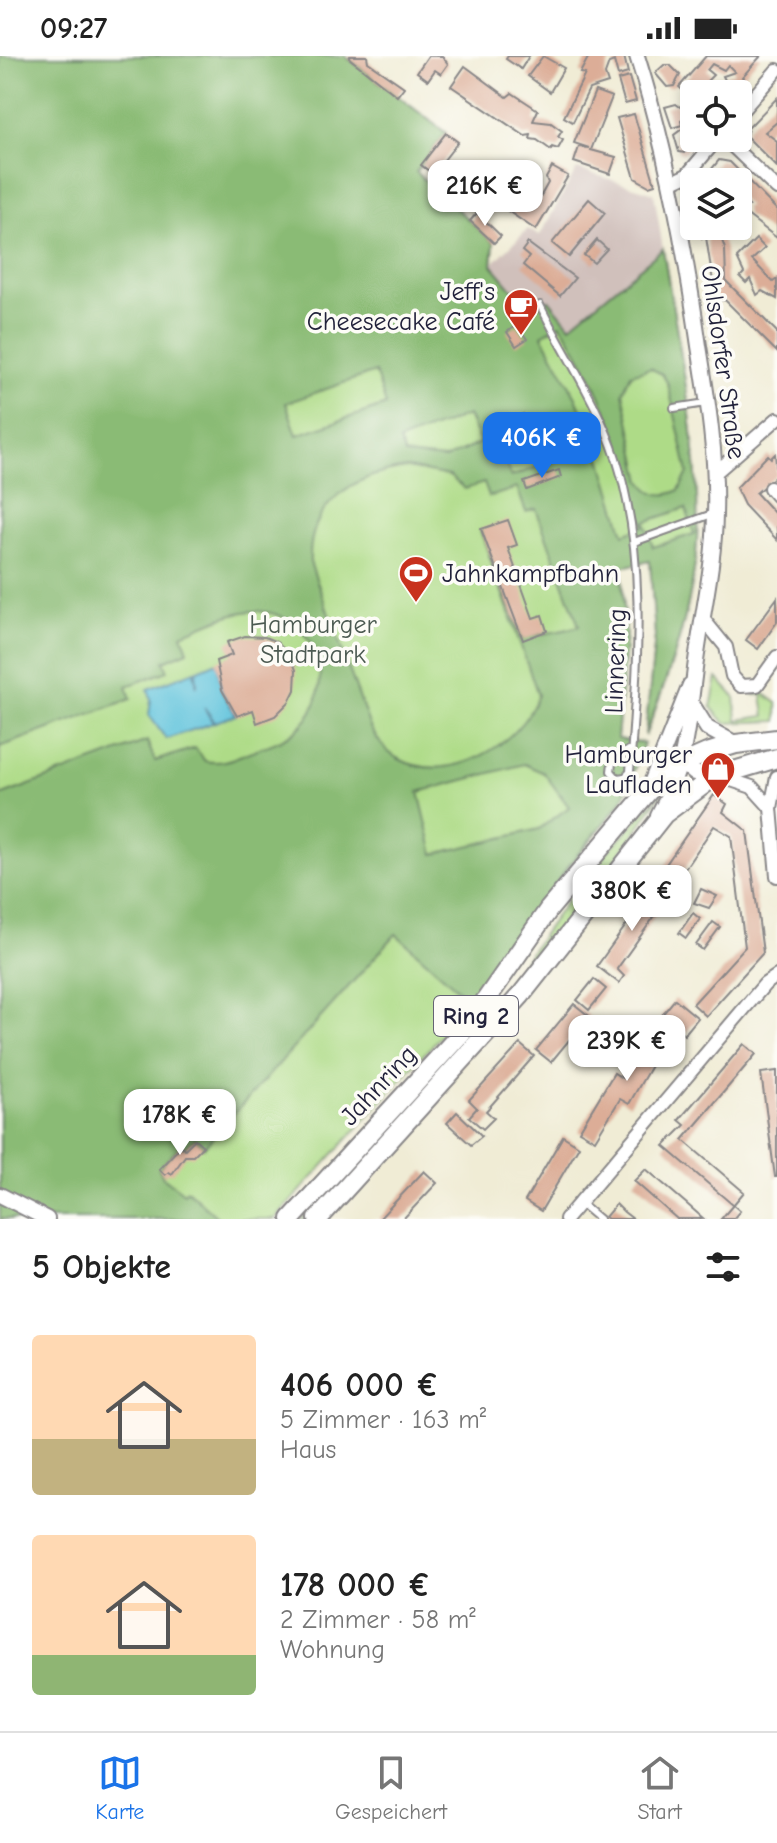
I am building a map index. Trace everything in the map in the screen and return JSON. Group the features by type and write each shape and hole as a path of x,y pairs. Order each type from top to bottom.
{"main road":[{"name":"Ring 2","path":"682,764 736,744 777,739"},
{"name":"Ring 2","path":"650,830 680,800 714,777 777,758"},
{"name":"Jahnring","path":"291,1219 467,1027 549,909 642,798 682,764"},
{"name":"Jahnring","path":"318,1219 499,1021 650,830"}],"street":[{"name":"Ohlsdorfer Straße","path":"637,56 672,182 708,402 715,473 712,571 682,764 650,830"},
{"path":"752,99 777,70"},
{"path":"672,182 687,175 708,152"},
{"path":"736,152 777,189"},
{"path":"715,473 777,419"},
{"path":"704,620 723,641 732,676 741,686 757,685 777,657"},
{"name":"Ohlsdorfer Straße","path":"642,798 671,736 693,678"},
{"path":"692,704 707,728 736,744"},
{"path":"671,736 674,754 694,773 747,784 771,808"},
{"path":"777,777 771,808 777,876"},
{"path":"566,1219 765,984 777,976"},
{"path":"0,1195 47,1219"}],"lane":[{"name":"Linnering","path":"540,305 587,391 615,457 634,542 640,628 637,694 629,750 630,772 625,777 617,778 611,771 612,763 629,750"},
{"path":"674,408 708,402"},
{"path":"634,542 715,513"},
{"path":"580,1203 599,1219"}],"shaded area":[{"path":"577,169 654,193 663,249 570,326 530,310 492,264 528,229 540,235"}],"green space":[{"name":"Hamburger Stadtpark","path":"0,56 345,56 446,133 416,172 494,243 492,265 530,310 549,300 570,326 663,249 692,431 697,541 691,591 679,640 645,736 655,636 650,561 621,567 626,633 617,739 644,743 623,800 515,935 475,998 275,1219 0,1219"},
{"name":"Hamburger Stadtpark","path":"0,56 345,56 446,133 416,172 494,243 492,265 530,310 549,300 570,326 663,249 692,431 697,541 685,616 645,736 655,636 650,561 621,567 626,633 617,739 644,743 623,800 572,861 469,999 396,934 204,1147 195,1138 185,1148 181,1145 159,1169 163,1177 184,1193 187,1190 219,1219 0,1219 0,796 147,741 155,761 195,748 205,761 217,762 278,741 301,726 312,710 319,692 320,673 316,655 308,638 295,625 278,615 248,611 229,615 182,634 188,651 164,661 168,671 127,686 131,699 0,747","holes":["561,324 589,372 611,421 644,526 624,534 602,461 576,397 542,335","650,368 662,374 668,384 688,473 679,490 658,494 642,481 623,392 631,374","375,372 386,405 297,435 286,403","468,415 480,443 445,459 405,455 399,441","552,419 566,456 511,477 497,439","407,468 449,476 465,489 484,483 489,497 517,488 526,512 536,509 579,626 522,639 480,530 538,695 516,730 481,756 461,764 419,766 394,756 379,741 370,727 310,562 311,541 326,508 352,485 369,477","686,508 694,534 653,547 645,522","524,764 544,773 569,807 539,829 434,854 419,792"]},
{"path":"717,678 735,697 737,720 765,716 762,695 754,695 759,690 777,703 777,721 725,723 711,707"},
{"path":"664,790 578,911 508,998 308,1219 301,1219 474,1032 580,882"}],"water":[{"path":"217,662 222,692 236,715 215,722 204,707 213,723 166,739 149,715 151,699 148,689 194,671 197,687 196,671"}],"building":[{"path":"350,56 367,56 368,62 404,87 397,96"},
{"path":"428,56 442,56 448,64 441,74 435,70 428,80 417,72"},
{"path":"508,56 529,56 521,69 506,59"},
{"path":"543,56 564,68 550,92 528,76"},
{"path":"589,56 624,56 628,73 618,76 614,61 609,63 605,74 608,83 589,89 573,122 564,117 585,74 580,73"},
{"path":"706,56 761,56 742,77 745,80 725,80 723,76 735,72 728,65 724,70 712,64 707,70 713,75 708,80 685,80"},
{"path":"664,65 670,65 680,75 674,86 667,87 655,73"},
{"path":"465,66 507,97 512,93 538,110 533,121 551,123 562,131 558,137 563,140 558,149 552,147 551,150 530,139 531,135 525,136 451,86"},
{"path":"629,77 636,101 625,104 618,80"},
{"path":"595,91 612,97 591,150 616,157 610,174 574,162 579,147 589,148 574,143"},
{"path":"777,98 777,122 765,132 777,141 777,167 752,142 752,124"},
{"path":"676,104 680,107 680,126 672,128 665,107"},
{"path":"634,114 655,184 649,186 635,178 617,118"},
{"path":"680,130 680,152 684,153 679,152 674,135"},
{"path":"446,133 458,142 433,174 421,165"},
{"path":"719,160 730,162 736,168 712,168"},
{"path":"552,167 568,176 536,230 499,205 507,192 534,208 548,183 546,178"},
{"path":"752,184 777,210 777,238 752,219"},
{"path":"589,199 605,213 569,257 552,243"},
{"path":"477,213 501,236 494,243 470,221"},
{"path":"756,239 765,248 752,260 773,282 777,279 777,299 762,291 757,295 750,279 746,283 740,277 744,273 737,258"},
{"path":"597,240 607,249 594,263 584,255"},
{"path":"706,240 722,240 726,281 777,332 777,352 725,300 716,301"},
{"path":"528,243 575,278 560,296 523,265 529,257 522,251"},
{"path":"517,325 527,339 516,346 507,332"},
{"path":"523,414 528,426 512,433 507,421"},
{"path":"775,454 777,475 756,493 777,516 777,540 744,505 736,488 768,455 771,458"},
{"path":"559,470 561,477 527,490 524,482"},
{"path":"508,520 517,545 508,548 533,618 542,615 547,631 523,640 481,529"},
{"path":"777,598 777,622 758,649 746,640"},
{"path":"245,636 265,637 277,642 291,657 296,670 295,690 289,702 275,716 257,723 253,710 237,716 222,690 216,661 232,655 227,642"},
{"path":"714,795 727,804 723,812 747,831 763,953 706,1016 693,1004 745,947 731,836 714,826 675,883 660,873"},
{"path":"654,886 669,896 617,969 624,976 619,983 597,966"},
{"path":"701,889 717,896 709,908 694,903"},
{"path":"693,913 700,919 686,938 679,933"},
{"path":"713,922 720,927 703,950 696,945"},
{"path":"594,979 606,989 589,1010 577,1000"},
{"path":"675,999 698,1018 684,1035 661,1016"},
{"path":"574,1004 589,1016 551,1062 536,1050"},
{"path":"650,1031 677,1047 667,1064 656,1057 629,1104 620,1099 595,1140 579,1131 614,1073 622,1078"},
{"path":"520,1044 534,1056 486,1111 494,1118 483,1129 469,1117 477,1108 469,1100"},
{"path":"744,1044 756,1054 683,1140 744,1192 733,1205 664,1146 685,1125 679,1120"},
{"path":"777,1071 777,1177 775,1177 761,1073"},
{"path":"457,1112 482,1136 471,1145 447,1123"},
{"path":"563,1136 579,1146 541,1211 525,1201"},
{"path":"195,1139 203,1146 193,1156 185,1156 172,1174 169,1172 165,1175 159,1169 181,1146 185,1149"},
{"path":"646,1169 704,1219 677,1219 634,1181"},
{"path":"424,1171 437,1183 403,1219 379,1219"},
{"path":"616,1204 624,1212 633,1219 605,1217"},
{"path":"733,1205 740,1211 733,1219 721,1219"}],"place":[{"name":"Jeff's Cheesecake Café","path":"521,337"},
{"name":"Jahnkampfbahn","path":"416,604"},
{"name":"Hamburger Laufladen","path":"718,800"}]}
